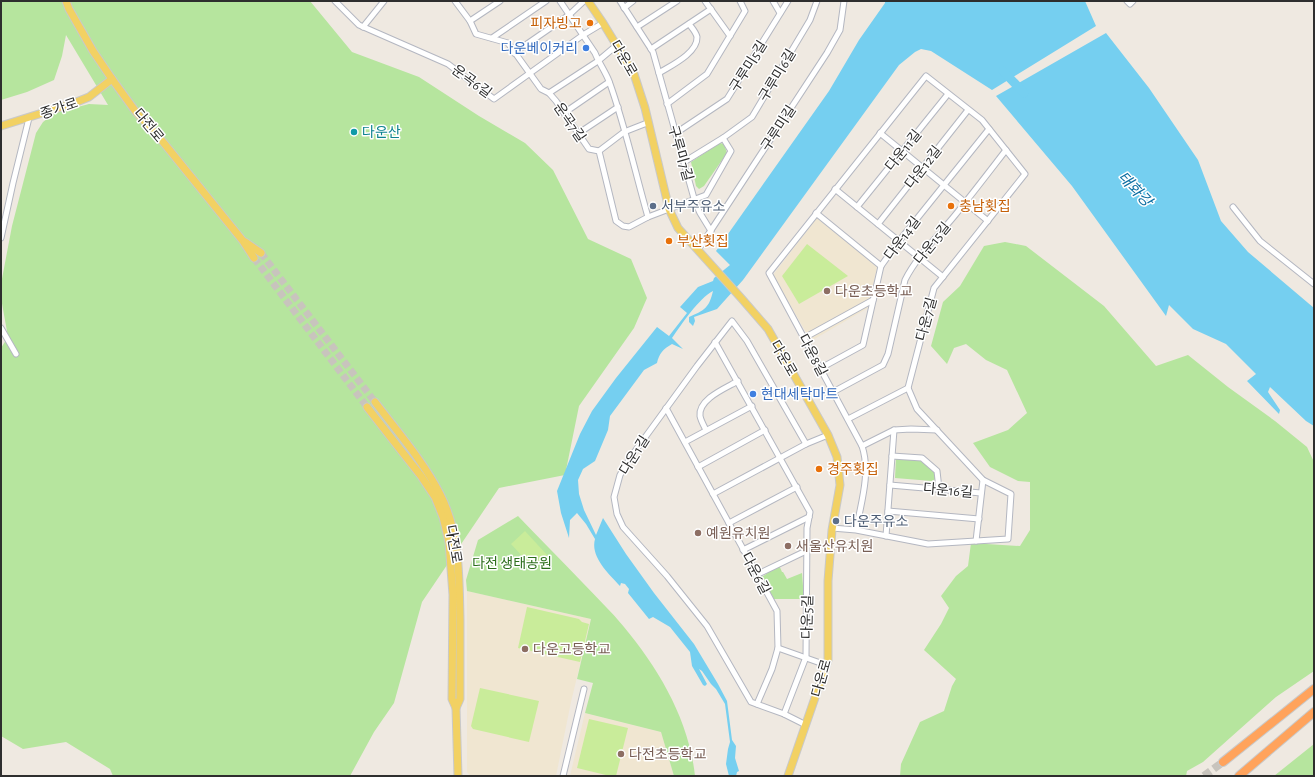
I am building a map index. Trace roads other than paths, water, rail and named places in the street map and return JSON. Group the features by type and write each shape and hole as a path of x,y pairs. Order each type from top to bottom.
{"highway":[{"path":"1223,762 1314,689"},
{"path":"1239,776 1314,712"}],"main road":[{"name":"다전로","path":"66,1 68,9 93,52 112,80 136,112 163,142 243,241 254,258"},
{"name":"다운로","path":"588,1 634,74 645,108 669,209 678,228 687,240 698,249 768,329 828,435 837,457 840,485 832,528 828,581 828,660 788,776"},
{"name":"종가로","path":"1,126 60,108 89,97 112,80"},
{"name":"다전로","path":"243,241 261,253"},
{"name":"다전로","path":"375,402 428,472 449,515 459,562 460,699 456,708"},
{"name":"다전로","path":"368,407 421,476 435,497 443,517 449,542 453,595 452,699 456,708 458,776"}],"street":[{"name":"운곡6길","path":"335,1 358,25 448,64 494,99 583,35 603,23"},
{"path":"362,27 384,1"},
{"name":"운곡7길","path":"455,1 470,21 476,34 508,43 541,89 549,93 589,149 599,151 616,221 623,226 629,227 648,217 669,209"},
{"path":"470,21 500,1"},
{"path":"492,38 546,1"},
{"path":"560,1 595,53 609,82 618,107 648,217"},
{"path":"514,53 569,15 584,1"},
{"name":"구루미7길","path":"620,1 651,49 694,199 700,213 711,231"},
{"path":"624,8 633,1"},
{"path":"637,27 677,1"},
{"path":"705,1 730,36"},
{"path":"667,104 707,74 745,11 740,1"},
{"path":"773,1 780,12"},
{"name":"구루미5길","path":"676,133 727,99 788,1"},
{"name":"구루미6길","path":"684,162 723,138 752,117 810,20 817,1"},
{"name":"구루미길","path":"698,249 827,53 840,30 844,1"},
{"path":"1127,1 1130,4 1133,1"},
{"path":"651,49 711,9"},
{"path":"659,73 685,57 696,44 696,33 690,24"},
{"path":"549,93 598,61 617,45"},
{"name":"다운7길","path":"769,273 926,76 982,120 1025,174 934,288 908,388"},
{"path":"564,113 609,82"},
{"name":"다운11길","path":"857,207 948,94"},
{"path":"579,133 618,107"},
{"name":"다운12길","path":"878,224 968,110"},
{"path":"1,238 29,118"},
{"path":"599,151 624,132 648,123"},
{"name":"다운14길","path":"820,368 862,345 881,266 899,241 989,129"},
{"path":"880,133 988,221"},
{"path":"669,209 706,195 732,151 723,138"},
{"name":"다운15길","path":"833,392 883,365 888,354 905,280 920,258 966,203 1006,150"},
{"path":"835,189 943,277"},
{"path":"1233,207 1260,241 1314,284"},
{"path":"816,213 881,266"},
{"name":"다운8길","path":"769,273 862,446 865,456 865,473 863,496 856,530"},
{"path":"804,338 873,300"},
{"name":"다운1길","path":"806,444 748,342 732,321 630,458 620,475 614,497 617,514 623,527 667,576 707,626 751,702 784,714 806,725"},
{"path":"1,328 16,354"},
{"name":"다운5길","path":"715,342 781,457 810,512 807,528 806,551 806,657 784,714"},
{"path":"706,430 700,417 703,404 711,397 738,381"},
{"path":"832,528 856,530 928,544 1008,539 1011,494 983,480 917,409 908,388 848,419"},
{"path":"685,442 752,406"},
{"name":"다운6길","path":"666,408 777,611 778,648 772,669 757,704"},
{"path":"698,467 765,430"},
{"path":"862,446 894,430 937,430"},
{"path":"886,536 894,430"},
{"path":"713,494 806,444 828,435"},
{"path":"892,456 922,458 937,471 939,489"},
{"path":"981,493 983,480"},
{"name":"다운16길","path":"890,486 981,493 976,541"},
{"path":"729,523 797,487"},
{"path":"888,511 979,519"},
{"path":"743,550 809,516"},
{"path":"756,574 806,551"},
{"path":"778,648 826,665"},
{"path":"563,776 584,689"}],"water":[{"path":"885,1 1085,1 1096,26 992,90 931,51 921,49 899,65 743,280 717,309 694,317 695,321 693,326 689,322 689,317 706,308 713,291 702,299 672,338 683,349 672,344 662,352 657,363 644,370 610,416 608,430 595,461 583,469 578,480 579,494 584,510 596,535 603,518 626,554 654,593 694,644 727,701 732,740 736,746 735,758 739,771 737,772 736,776 729,776 726,764 730,742 725,704 716,689 699,669 707,684 705,686 703,685 692,666 690,652 670,627 653,617 649,619 628,593 629,589 625,584 621,583 620,586 606,571 595,552 595,539 577,513 570,520 569,538 561,513 557,491 580,434 592,411 616,378 657,327 669,336 687,313 680,307 698,287 713,281 714,278 730,265 716,251 829,91 859,40"},
{"path":"1106,33 1149,88 1198,160 1221,221 1248,252 1314,308 1314,426 1306,421 1270,387 1268,392 1280,410 1279,414 1247,381 1256,374 1226,344 1193,329 1169,305 1166,316 1072,186 996,96"}],"waterway":[{"name":"태화강","path":"1003,71 1024,93"}],"tunnel":[{"path":"261,253 375,402"},
{"path":"254,258 367,407"},
{"path":"1204,776 1223,762"}],"place":[{"name":"피자빙고","path":"590,23"},
{"name":"다운베이커리","path":"586,48"},
{"name":"다운산","path":"354,132"},
{"name":"서부주유소","path":"653,206"},
{"name":"충남횟집","path":"951,206"},
{"name":"부산횟집","path":"669,241"},
{"name":"다운초등학교","path":"827,291"},
{"name":"현대세탁마트","path":"753,394"},
{"name":"경주횟집","path":"819,469"},
{"name":"다운주유소","path":"836,521"},
{"name":"예원유치원","path":"698,533"},
{"name":"새울산유치원","path":"788,546"},
{"name":"다운고등학교","path":"525,649"},
{"name":"다전초등학교","path":"621,754"}],"park label":[{"name":"다전 생태공원","path":"512,563"}]}
